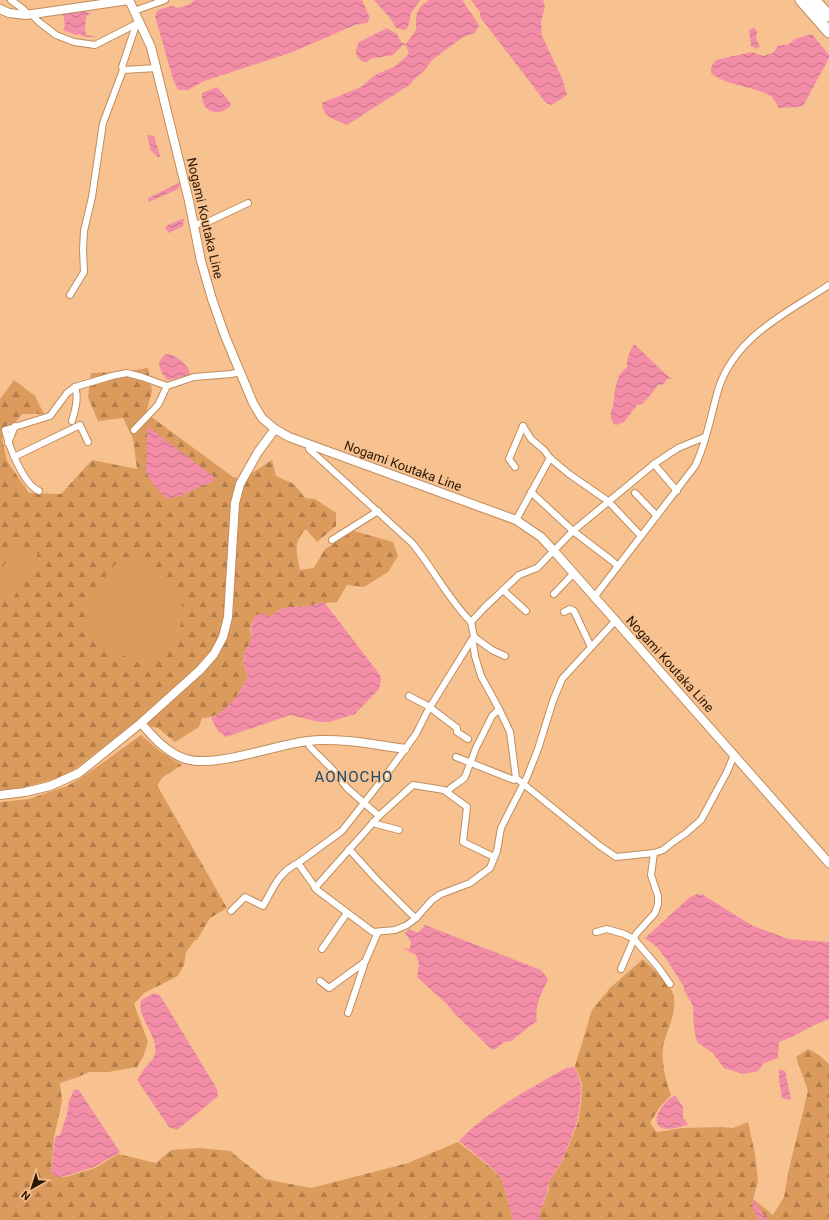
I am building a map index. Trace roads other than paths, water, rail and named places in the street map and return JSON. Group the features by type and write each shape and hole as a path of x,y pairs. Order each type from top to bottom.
{"highway":[{"path":"801,0 829,32"},
{"path":"814,0 829,16"}],"main road":[{"path":"0,9 9,13 30,14 129,0"},
{"name":"Nogami Koutaka Line","path":"129,0 138,24 151,47 189,202 201,261 212,299 253,403 262,418 275,429 289,437 516,520 542,538 595,596 829,863"},
{"path":"0,796 50,786 79,773 141,723 200,670 214,654 223,637 228,617 235,503 240,484 258,452 275,429"},
{"path":"141,723 163,747 183,758 202,761 233,757 307,741 330,740 405,749"}],"street":[{"path":"11,0 56,35 74,42 95,45 138,24"},
{"path":"134,11 165,0"},
{"path":"70,295 84,272 84,231 92,197 102,123 123,70 122,67 135,28 138,24"},
{"path":"123,70 156,68"},
{"path":"193,225 210,221 248,203"},
{"path":"595,596 695,466 702,452 720,386 730,364 750,338 829,284"},
{"path":"39,491 31,486 14,456 8,444 5,430 50,416 67,393 75,387 127,373 167,386 194,378 240,372"},
{"path":"134,430 158,405 167,386"},
{"path":"72,421 77,401 77,392 75,387"},
{"path":"14,456 80,425 88,442"},
{"path":"516,466 509,459 524,426 531,439 544,450 550,458 569,474 608,500 641,536"},
{"path":"471,622 519,575 537,568 572,531 608,500 654,464 678,448 705,437"},
{"path":"309,444 309,449 378,511 422,554 462,613 471,622 475,656 481,676 510,732 516,778 600,846 616,857 654,853 664,850 701,820 727,772 734,754"},
{"path":"516,520 550,458"},
{"path":"654,464 677,491"},
{"path":"531,492 572,531 618,566"},
{"path":"635,493 657,516"},
{"path":"332,540 378,511"},
{"path":"554,594 574,573"},
{"path":"503,590 526,611"},
{"path":"564,612 570,609 574,611 591,647"},
{"path":"298,863 315,888 373,932 395,930 407,924 416,918 436,897 470,883 490,868 497,851 501,828 523,784 538,749 553,701 562,679 616,620"},
{"path":"473,639 505,656"},
{"path":"231,911 245,897 263,906 280,875 342,831 416,734 430,707 473,639"},
{"path":"409,696 430,707 457,728 457,732 468,739"},
{"path":"448,791 465,777 476,748 493,714 499,709"},
{"path":"307,741 310,747 335,772 346,788 378,816"},
{"path":"456,757 514,780 516,778"},
{"path":"315,888 378,816 413,785 448,791 468,809 463,843 494,857"},
{"path":"373,822 399,830"},
{"path":"349,849 376,879 416,918"},
{"path":"621,968 636,934 654,913 658,904 658,896 652,875 654,853"},
{"path":"322,949 347,913"},
{"path":"596,932 606,930 624,934 634,939 658,967 670,984"},
{"path":"320,981 329,988 363,964 378,932"},
{"path":"348,1013 364,965 363,964"}],"water":[{"path":"195,0 362,0 370,18 367,23 355,25 290,53 204,81 188,90 178,90 173,79 155,16 158,10 171,6 178,8 188,5"},
{"path":"374,0 420,0 411,13 408,27 405,30 396,28 390,18"},
{"path":"429,0 462,0 479,25 475,33 463,37 432,60 424,71 413,80 411,84 347,125 327,115 322,103 361,87 375,75 394,67 409,54 406,46 403,45 393,55 370,59 367,62 363,62 358,58 356,53 356,48 359,42 387,28 397,34 401,42 406,44 416,30 417,13 420,7"},
{"path":"471,0 543,0 545,6 541,21 542,36 562,78 567,95 552,105 546,103 480,17 480,12"},
{"path":"84,10 91,13 86,16 86,35 97,37 85,37 80,34 76,35 63,30 65,25 63,14"},
{"path":"754,28 757,31 756,39 760,46 757,49 751,46 749,30"},
{"path":"812,34 829,55 829,58 803,106 779,108 771,96 760,91 730,83 711,73 711,67 716,60 752,52 763,56 773,53 778,46 789,44 795,39"},
{"path":"217,87 231,105 221,112 211,111 204,104 202,99 202,93"},
{"path":"147,135 154,136 160,156 159,158 151,151"},
{"path":"179,183 180,186 178,189 149,202 148,198"},
{"path":"184,218 183,226 169,233 165,228 168,225"},
{"path":"634,344 670,378 674,379 667,379 664,384 658,385 642,404 637,405 624,422 616,425 611,419 611,415 616,384 620,375 627,367 628,358"},
{"path":"165,354 173,355 181,360 187,367 190,375 168,380 162,372 159,362"},
{"path":"148,427 213,476 214,481 180,497 169,499 165,497 153,484 146,472"},
{"path":"320,602 325,603 380,675 381,680 379,689 355,714 329,722 320,722 290,715 226,737 218,731 211,718 233,701 248,677 244,666 243,655 252,639 251,628 255,616 261,613 271,617 281,609 314,605"},
{"path":"697,894 703,895 753,926 788,939 829,942 829,1019 779,1042 778,1058 764,1063 758,1071 743,1074 724,1068 713,1053 697,1042 694,1029 693,1006 684,990 684,987 657,947 645,938 689,898"},
{"path":"425,925 541,970 548,979 538,1004 536,1015 537,1021 511,1041 504,1042 494,1050 490,1048 452,1011 449,1006 417,977 419,964 416,955 403,948 410,949 411,942 405,933 409,929 418,933"},
{"path":"154,993 161,997 217,1089 218,1096 177,1130 169,1127 137,1080 155,1054 154,1040 142,1014 141,1007 141,1000"},
{"path":"575,1067 581,1085 577,1122 562,1161 549,1181 548,1190 540,1212 540,1220 513,1220 502,1179 491,1167 459,1141 483,1119 523,1092 566,1068"},
{"path":"779,1069 785,1071 790,1100 782,1098"},
{"path":"78,1089 120,1152 94,1167 58,1177 51,1173 55,1137 60,1135 67,1115 69,1101 74,1090"},
{"path":"675,1095 683,1107 683,1117 688,1125 671,1129 662,1128 658,1125 657,1116 663,1105"},
{"path":"753,1200 768,1220 758,1219 751,1203"}],"district":[{"name":"AONOCHO","path":"354,777"}]}
